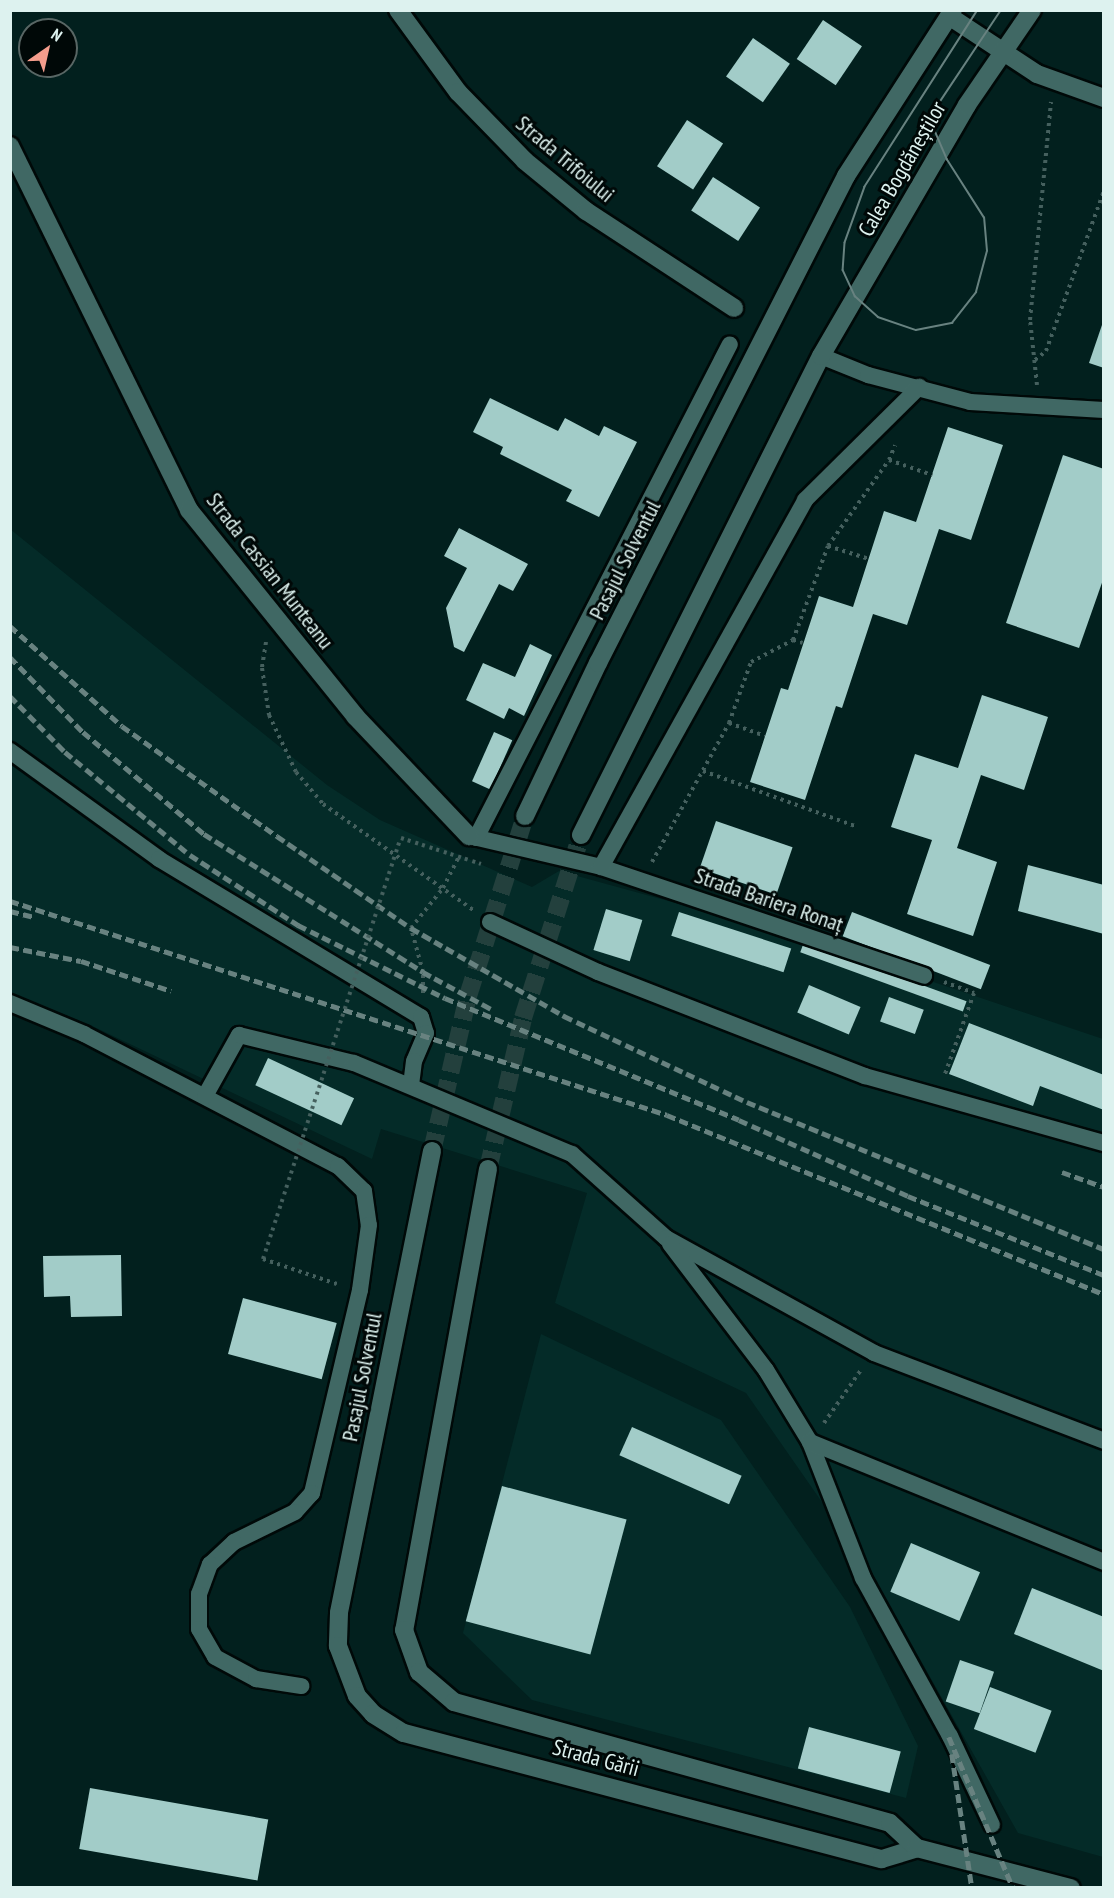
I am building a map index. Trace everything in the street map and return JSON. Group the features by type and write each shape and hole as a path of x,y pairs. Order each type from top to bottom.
{"main road":[{"name":"Strada Trifoiului","path":"398,10 458,92 525,161 586,211 734,308"},
{"name":"Calea Bogdăneștilor","path":"821,356 1001,53 1032,10"},
{"name":"Calea Bogdăneștilor","path":"771,329 846,176 951,13"},
{"path":"951,13 1001,53 1037,74 1104,98"},
{"name":"Strada Cassian Munteanu","path":"10,146 189,510 355,716 472,837"},
{"name":"Pasajul Solventul","path":"525,816 598,663 771,329"},
{"path":"581,835 821,356"},
{"name":"Pasajul Solventul","path":"339,1613 432,1151"},
{"name":"Strada Gării","path":"488,1169 404,1630 419,1672 454,1702 890,1823 917,1848 1071,1887"},
{"name":"Strada Gării","path":"339,1613 338,1646 352,1687 374,1714 404,1733 882,1859 917,1848"}],"lane":[{"path":"730,344 472,837 601,867 805,500 918,387"},
{"path":"821,356 868,375 970,402 1104,410"},
{"path":"10,752 159,859 421,1017 426,1033 414,1061 411,1085"},
{"name":"Strada Bariera Ronaț","path":"601,867 924,975"},
{"path":"490,922 598,972 865,1076 1104,1143"},
{"path":"10,1003 84,1034 338,1166 364,1191 369,1226 360,1290 312,1493 295,1512 234,1542 210,1564 199,1594 199,1629 215,1657 256,1679 301,1686"},
{"path":"205,1096 239,1035 354,1063 572,1154 666,1238 766,1370 810,1442 863,1578 950,1736 993,1825"},
{"path":"666,1238 874,1353 1104,1441"},
{"path":"810,1442 1104,1562"}],"path":[{"path":"1039,406 1030,320 1051,101 1043,98"},
{"path":"1035,361 1046,351 1104,191"},
{"path":"641,881 729,723 751,662 794,640 828,546 889,460 898,439"},
{"path":"889,460 932,475"},
{"path":"828,546 868,559"},
{"path":"271,612 262,668 269,715 296,772 323,804 490,922"},
{"path":"794,640 803,643"},
{"path":"729,723 765,735"},
{"path":"703,771 855,826"},
{"path":"421,1017 423,972 411,928 443,888 472,837"},
{"path":"349,1288 263,1259 402,838 481,864"},
{"path":"924,975 974,993 936,1097"},
{"path":"810,1442 874,1353"}],"shaded area":[{"path":"10,529 327,785 380,820 532,887 559,871 803,938 1103,1039 1103,1857 1018,1833 872,1574 746,1393 555,1303 587,1193 381,1129 372,1159 90,1025 11,993"},
{"path":"541,1334 721,1420 850,1607 918,1746 906,1798 532,1700 463,1633"}],"building":[{"path":"823,20 862,46 836,85 797,59"},
{"path":"753,38 790,64 763,102 726,77"},
{"path":"687,120 723,143 693,190 657,166"},
{"path":"713,177 760,207 738,241 691,211"},
{"path":"1104,322 1104,368 1089,363"},
{"path":"490,398 558,431 565,418 599,436 604,426 637,442 599,517 566,501 572,490 500,454 503,447 473,432"},
{"path":"948,427 1003,445 971,540 939,529 907,625 873,614 842,708 836,706 805,800 750,782 781,688 788,690 819,596 853,607 884,511 916,522"},
{"path":"1063,455 1104,469 1104,577 1079,648 1006,623"},
{"path":"459,528 528,564 513,591 499,584 464,652 454,647 446,608 467,568 444,556"},
{"path":"530,644 552,655 524,716 509,708 504,719 466,700 483,663 515,677"},
{"path":"982,695 1048,717 1024,790 981,775 957,848 997,862 973,936 907,914 932,840 891,827 915,754 958,768"},
{"path":"494,732 512,740 490,789 472,781"},
{"path":"716,821 793,847 776,895 700,868"},
{"path":"1028,865 1104,885 1104,934 1018,911"},
{"path":"606,909 642,920 630,961 593,950"},
{"path":"679,912 791,948 783,972 671,936"},
{"path":"852,912 990,965 981,989 843,936"},
{"path":"804,942 967,1001 963,1012 800,952"},
{"path":"809,985 861,1007 849,1034 797,1013"},
{"path":"889,997 924,1010 915,1034 880,1021"},
{"path":"969,1023 1104,1075 1104,1110 1040,1086 1033,1106 949,1074"},
{"path":"268,1058 354,1098 341,1125 255,1085"},
{"path":"121,1255 122,1316 71,1317 70,1296 44,1297 43,1256"},
{"path":"243,1298 337,1323 322,1379 228,1354"},
{"path":"632,1427 742,1476 729,1504 619,1455"},
{"path":"502,1486 627,1519 590,1655 466,1621"},
{"path":"911,1543 980,1572 959,1621 890,1592"},
{"path":"1032,1588 1104,1617 1104,1671 1014,1634"},
{"path":"960,1660 994,1672 980,1713 946,1702"},
{"path":"990,1687 1052,1711 1035,1753 974,1729"},
{"path":"809,1727 901,1752 890,1793 798,1769"},
{"path":"90,1788 268,1819 257,1880 79,1849"}],"tunnel":[{"path":"432,1151 468,996 525,816"},
{"path":"488,1169 523,1018 581,835"}],"tram line":[{"path":"978,10 865,187 845,243 843,270 855,296 878,317 916,330 952,323 976,292 987,251 984,218 947,160 929,118 1001,10"}],"railway":[{"path":"10,626 122,726 277,836 411,928 564,1016 747,1102 1104,1249"},
{"path":"10,657 83,732 204,834 423,972 493,1010"},
{"path":"10,696 65,752 190,855 298,925 445,998 739,1120 908,1196 1104,1275"},
{"path":"10,901 667,1115 1104,1294"},
{"path":"10,911 34,917"},
{"path":"10,947 81,961 171,991"},
{"path":"1062,1172 1104,1187"},
{"path":"949,1737 1013,1888"},
{"path":"952,1754 972,1888"}]}
